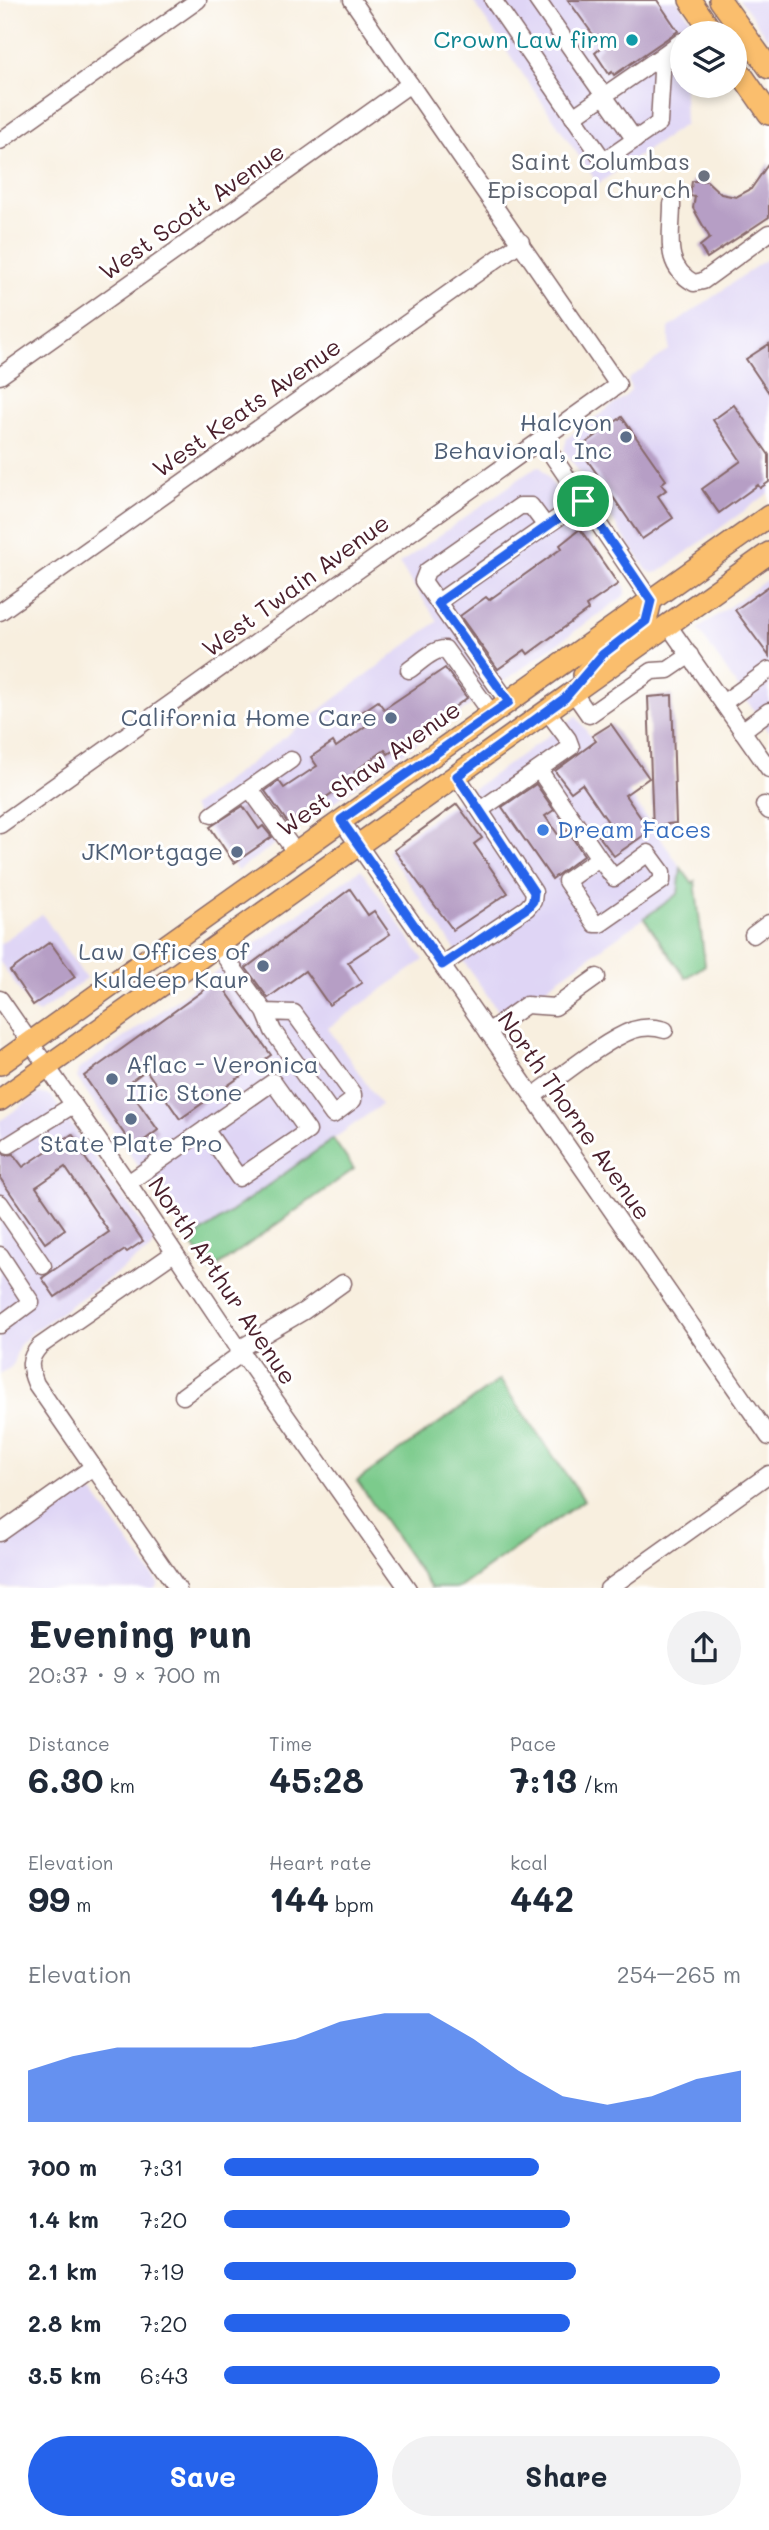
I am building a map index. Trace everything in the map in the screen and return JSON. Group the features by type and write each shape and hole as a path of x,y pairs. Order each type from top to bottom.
{"main road":[{"path":"690,0 700,21"},
{"path":"720,0 769,68"},
{"path":"747,82 769,114"},
{"name":"West Shaw Avenue","path":"0,1065 769,516"},
{"path":"0,1100 769,553"},
{"path":"668,625 666,618 669,605 711,575 712,557"},
{"path":"569,695 603,654 646,621 651,601"}],"street":[{"path":"0,141 198,0"},
{"path":"352,0 521,242"},
{"path":"493,0 604,161 659,123 663,55"},
{"path":"537,0 635,140"},
{"path":"573,117 670,50"},
{"name":"West Scott Avenue","path":"0,376 410,85"},
{"path":"672,204 672,261 684,277 694,283 702,281 769,233"},
{"name":"West Twain Avenue","path":"0,825 618,385 521,242"},
{"name":"West Keats Avenue","path":"0,612 521,242"},
{"path":"541,439 651,601"},
{"path":"438,603 583,501"},
{"path":"500,708 423,581 427,571 520,506 531,506 546,526"},
{"path":"668,625 769,769"},
{"path":"636,648 652,670"},
{"path":"409,670 434,652 445,649 500,708"},
{"path":"569,695 589,715 652,670 668,670 690,655"},
{"path":"723,703 769,670"},
{"path":"480,810 571,747 547,711"},
{"path":"742,731 769,711"},
{"path":"212,815 291,760"},
{"path":"538,769 614,878 648,853 662,872 662,881 600,924 595,924 566,881 599,858"},
{"path":"442,965 527,908 533,901 534,892 457,776"},
{"path":"250,789 296,853"},
{"name":"North Thorne Avenue","path":"341,820 769,1437"},
{"path":"753,935 769,923"},
{"path":"217,946 265,1012 273,1031 333,1115 354,1100 353,1094 294,1013 265,1012"},
{"path":"488,1032 526,1005 555,1007 597,977"},
{"name":"North Arthur Avenue","path":"0,999 241,1351 408,1588"},
{"path":"533,1096 609,1043 633,1030 665,1030"},
{"path":"128,1183 205,1129 273,1082 308,1131 239,1178 205,1129"},
{"path":"9,1145 73,1105"},
{"path":"0,1203 43,1266"},
{"path":"174,1253 40,1346 29,1364 36,1384 178,1588"},
{"path":"0,1255 7,1280 31,1302 0,1325"},
{"path":"183,1396 241,1351 343,1283"},
{"path":"0,1533 93,1467"},
{"path":"608,1588 769,1474"}],"shaded area":[{"path":"472,0 677,0 692,21 670,21 670,98 684,98 685,124 598,184"},
{"path":"739,0 769,0 769,41 747,9"},
{"path":"769,257 769,493 659,572 653,573 647,570 564,450 567,438 627,395 631,390 628,379 669,350 669,328"},
{"path":"540,466 625,587 623,597 237,871 192,807 438,621 399,564"},
{"path":"769,578 769,733 698,629"},
{"path":"576,716 681,868 678,894 503,1018 388,853 389,849"},
{"path":"361,869 424,960 328,1028 381,1105 190,1241 77,1078 78,1070"},
{"path":"42,914 86,979 39,1013 34,1012 0,962 0,944"},
{"path":"39,1093 51,1096 154,1240 152,1248 30,1334 19,1346 12,1366 0,1375 0,1121"},
{"path":"84,1490 94,1494 159,1585 155,1588 0,1588 0,1549"}],"green space":[{"path":"681,868 692,883 695,881 705,965 686,978 644,918 678,894"},
{"path":"333,1139 354,1169 211,1271 190,1241"},
{"path":"500,1380 584,1500 459,1588 431,1588 357,1481"}],"building":[{"name":"Crown Law firm","path":"568,0 657,0 671,21 670,36 614,75 612,72 609,74 595,53 602,47"},
{"path":"769,163 769,217 707,258 700,246 710,238 693,208 695,197 690,196 692,181 707,181 721,194 736,197 751,189"},
{"path":"769,344 769,393 746,359"},
{"path":"734,405 769,455 769,482 760,488 758,485 719,513 702,489 741,461 713,420"},
{"path":"622,417 666,480 661,484 666,490 658,496 673,518 642,539 579,448"},
{"path":"580,529 618,584 586,606 588,610 528,654 525,650 498,669 460,616 486,597 489,600 562,548 560,545"},
{"path":"769,586 769,656 735,610"},
{"path":"445,668 467,698 388,754 385,750 354,772 357,776 288,823 265,791 279,781 284,788 317,766 311,757 333,742 336,747 367,725 359,714 378,701 384,709"},
{"path":"672,695 676,823 660,825 653,829 648,697"},
{"path":"611,724 649,778 625,795 650,831 614,856 595,831 608,822 582,784 571,792 555,771 596,741 592,736"},
{"path":"536,784 554,810 545,816 559,836 567,830 584,855 552,879 502,807"},
{"path":"457,804 482,838 474,844 508,893 453,930 394,850"},
{"path":"243,806 259,829 263,826 272,837 234,863 210,827"},
{"path":"350,889 368,915 374,911 390,934 348,962 362,983 329,1005 305,971 268,998 246,968"},
{"path":"50,942 75,977 33,1005 10,971"},
{"path":"218,980 271,1055 180,1119 146,1070 126,1085 158,1130 134,1148 84,1076"},
{"path":"72,1134 86,1153 83,1155 143,1241 55,1297 42,1278 109,1232 65,1167 36,1187 65,1229 45,1243 0,1178 0,1150 5,1155 13,1154 23,1167"}],"place":[{"name":"Crown Law firm","path":"632,40"},
{"name":"Saint Columbas Episcopal Church","path":"704,176"},
{"name":"Halcyon Behavioral, Inc","path":"626,437"},
{"name":"California Home Care","path":"391,718"},
{"name":"Dream Faces","path":"543,830"},
{"name":"JKMortgage","path":"237,852"},
{"name":"Law Offices of Kuldeep Kaur","path":"263,966"},
{"name":"Aflac - Veronica IIic Stone","path":"112,1079"},
{"name":"State Plate Pro","path":"131,1119"}],"route":[{"path":"583,501 651,601 648,616 640,627 603,654 565,698 457,776 534,892 533,901 527,908 442,965 341,820 509,702 438,603 583,501"}]}
